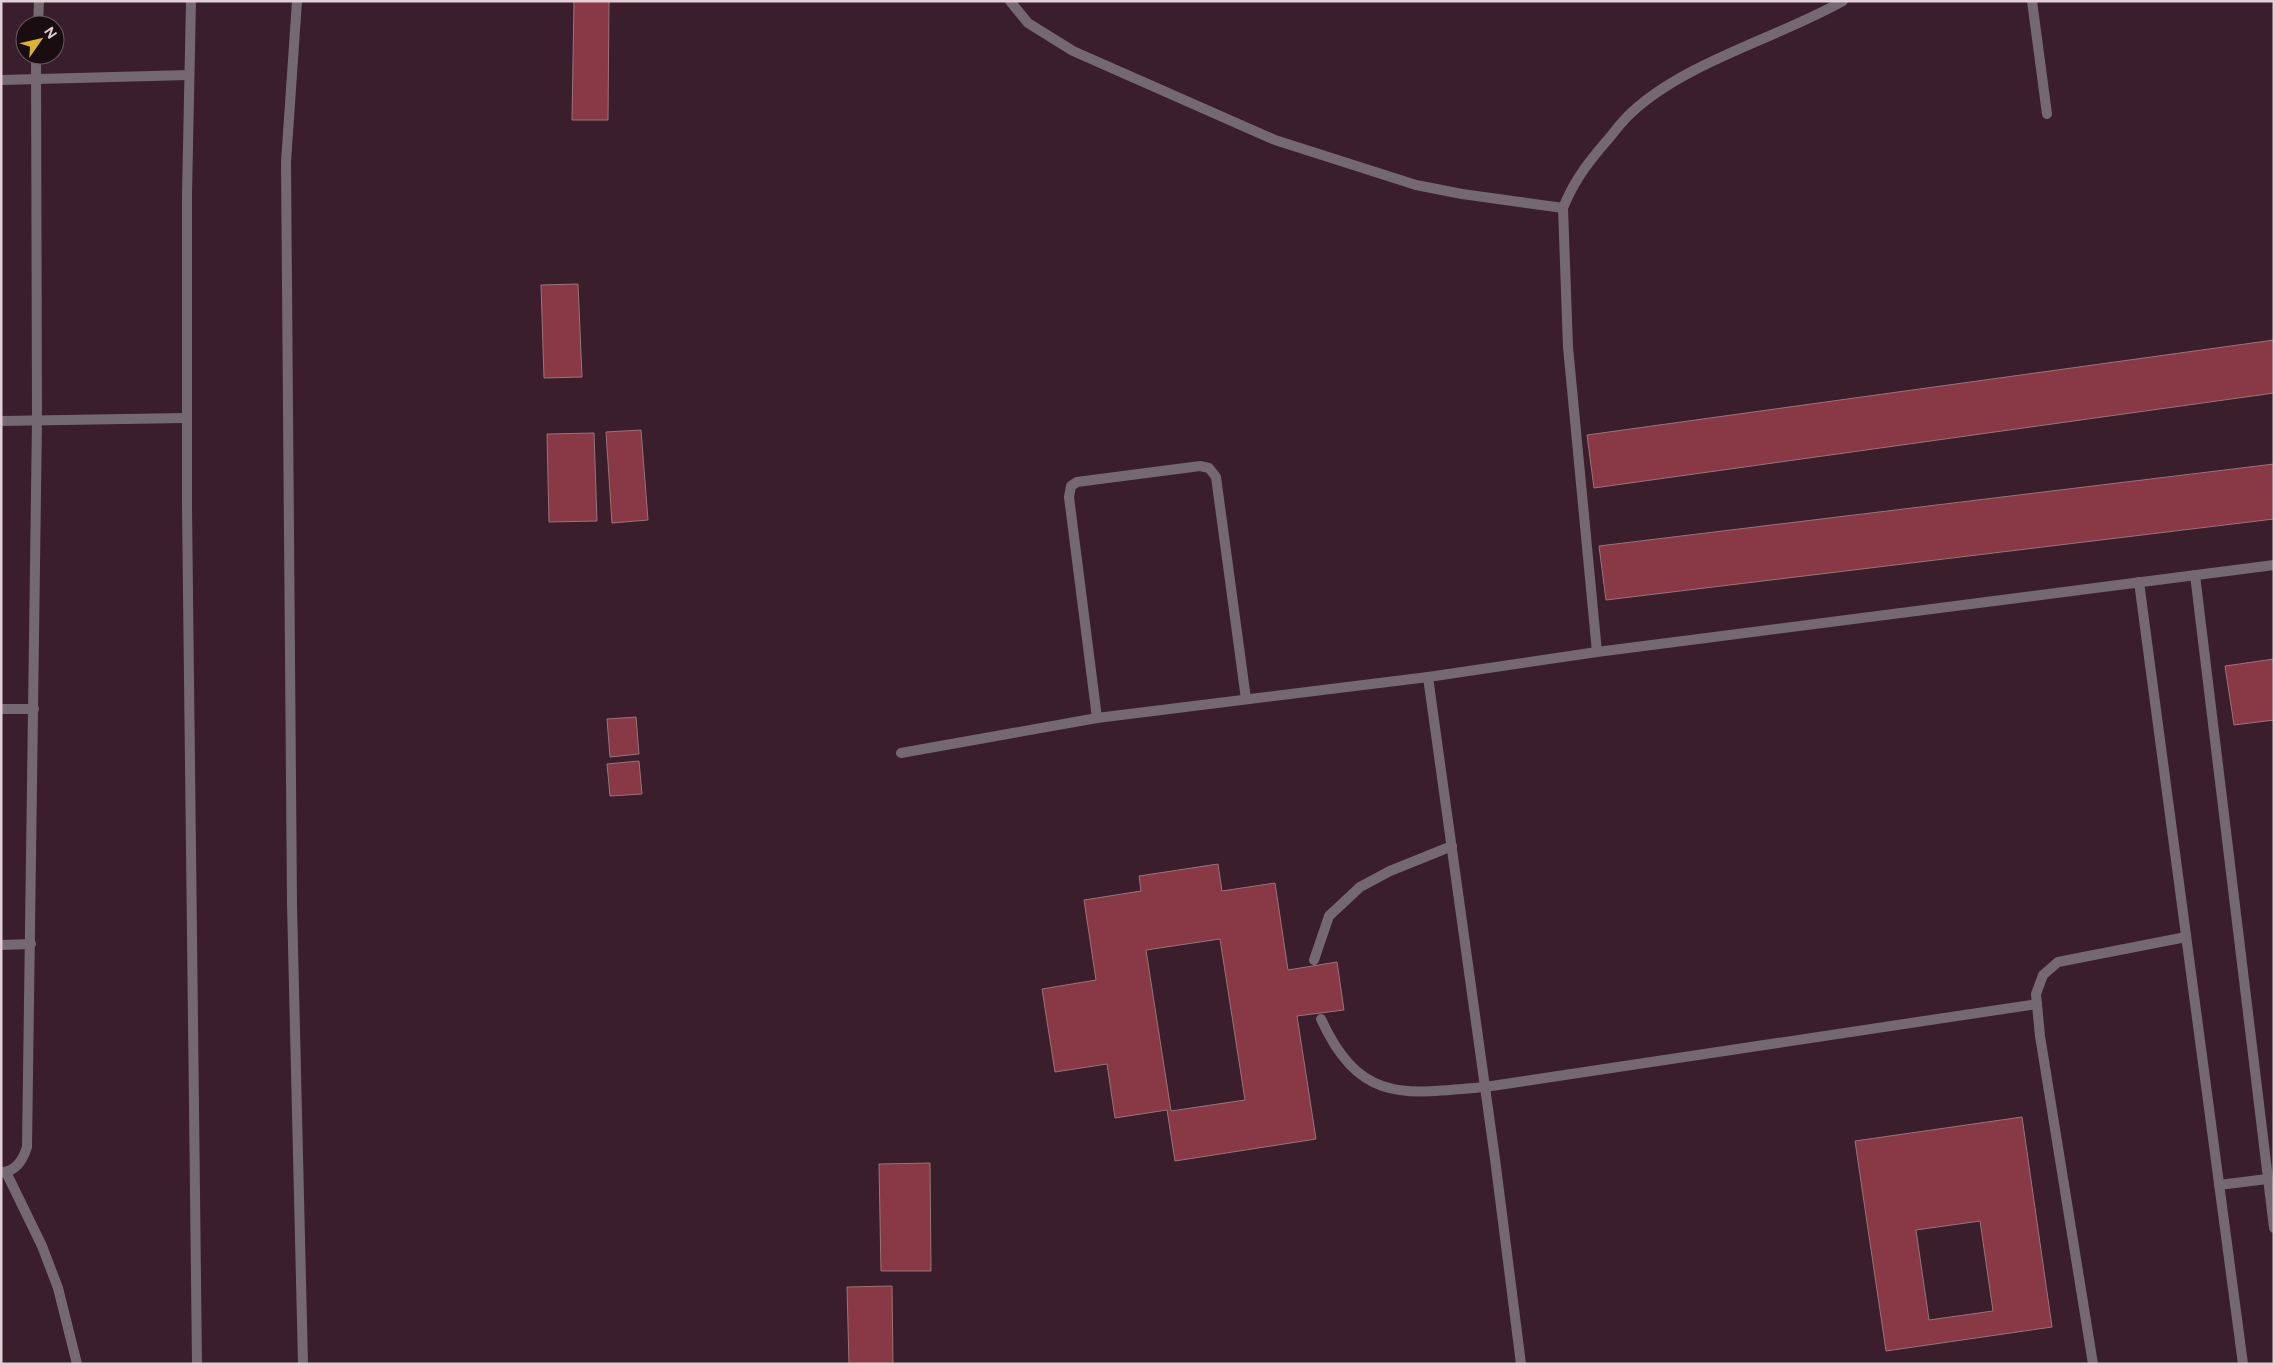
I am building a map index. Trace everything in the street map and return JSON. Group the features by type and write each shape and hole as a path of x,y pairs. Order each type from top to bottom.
{"street":[{"path":"38,15 39,1"},
{"path":"191,1 187,418 197,1364"},
{"path":"297,1 286,172 292,904 303,1364"},
{"path":"1010,1 1028,22 1072,51 1275,140 1416,185 1462,194 1563,208"},
{"path":"1597,652 1568,347 1563,208 1582,170 1631,112 1665,88 1697,70 1817,16 1843,1"},
{"path":"2032,1 2047,114"},
{"path":"36,65 37,420 27,1147 23,1158 15,1168 4,1172 42,1246 58,1288 77,1364"},
{"path":"1,80 190,75"},
{"path":"1,421 187,418"},
{"path":"1097,718 1069,497 1071,486 1077,482 1200,466 1209,468 1216,477 1246,699"},
{"path":"901,753 1097,718 1428,677 1597,652 2274,565"},
{"path":"2195,575 2274,1228"},
{"path":"2139,582 2243,1364"},
{"path":"1428,677 1521,1364"},
{"path":"1,709 34,709"},
{"path":"1314,960 1329,916 1360,887 1390,871 1452,846"},
{"path":"2093,1364 2036,994 2043,975 2058,962 2186,937"},
{"path":"1,946 31,944"},
{"path":"1321,1019 1329,1036 1346,1062 1373,1083 1395,1090 1421,1093 1485,1087 2037,1004"},
{"path":"2219,1185 2267,1180"}],"building":[{"path":"574,1 609,1 608,120 572,120"},
{"path":"578,284 582,377 544,378 541,285"},
{"path":"2274,340 2274,393 1594,488 1587,435"},
{"path":"641,430 648,520 612,523 606,432"},
{"path":"594,433 597,521 549,522 547,434"},
{"path":"2274,464 2274,519 1606,600 1599,546"},
{"path":"2274,659 2274,720 2234,725 2225,666"},
{"path":"636,717 639,754 610,757 607,719"},
{"path":"639,761 642,794 610,796 607,764"},
{"path":"1218,864 1222,891 1275,883 1288,970 1337,962 1344,1010 1297,1016 1316,1139 1175,1161 1167,1110 1115,1118 1107,1064 1055,1072 1042,989 1096,980 1084,900 1141,891 1139,876","holes":["1220,939 1245,1100 1171,1111 1146,950"]},
{"path":"2022,1117 2052,1327 1886,1351 1855,1141","holes":["1980,1221 1993,1311 1929,1320 1916,1230"]},
{"path":"930,1163 931,1271 881,1271 879,1164"},
{"path":"892,1286 893,1364 849,1364 847,1287"}]}
